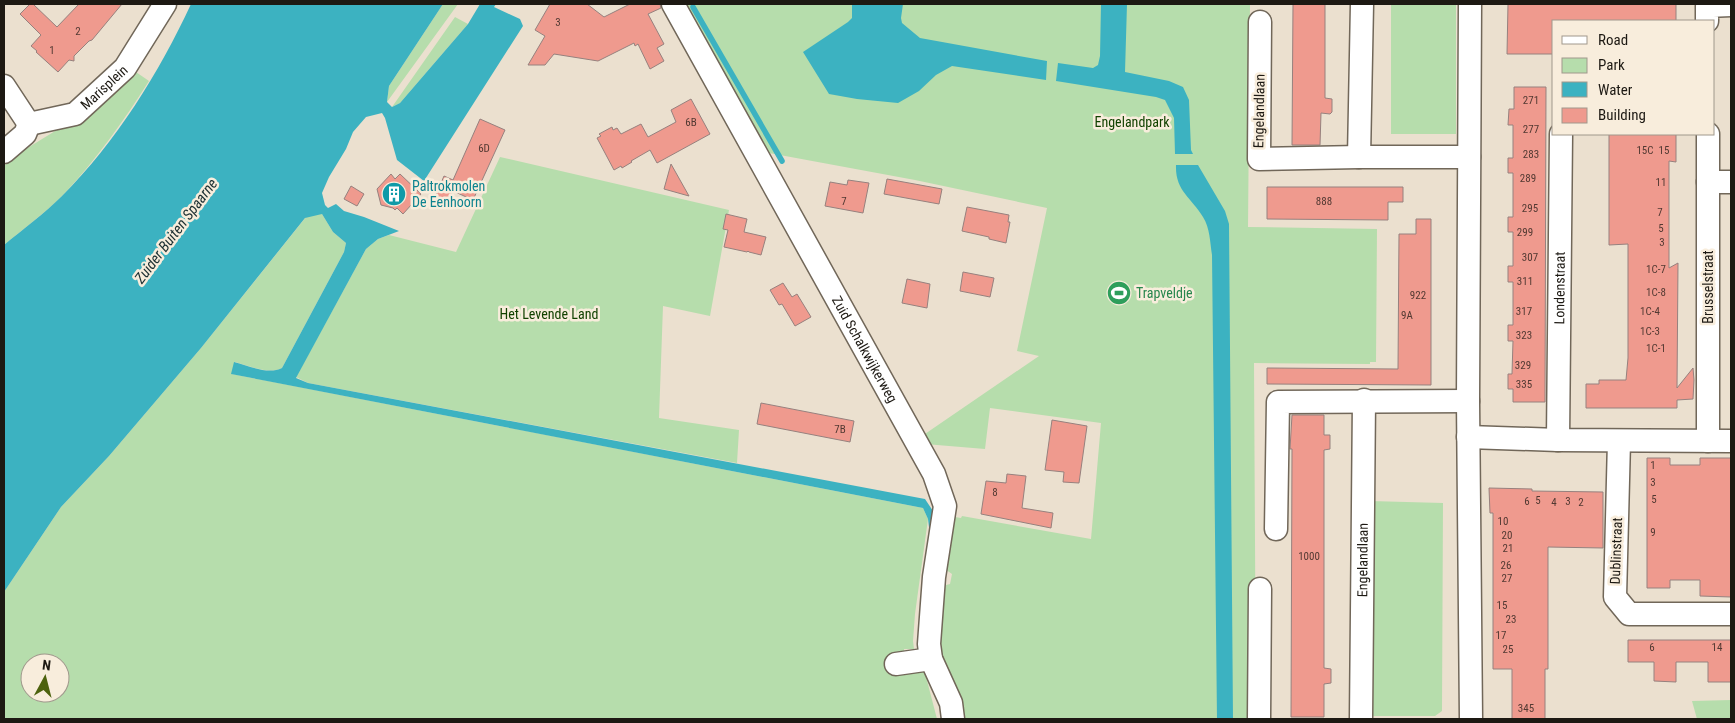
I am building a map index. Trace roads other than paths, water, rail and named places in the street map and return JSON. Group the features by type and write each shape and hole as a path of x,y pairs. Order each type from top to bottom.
{"street":[{"name":"Marisplein","path":"29,124 75,114 116,78 125,68 165,4"},
{"name":"Zuid Schalkwijkerweg","path":"673,4 934,474 945,506 934,577 929,644 931,659 951,703 953,719"},
{"path":"1359,156 1362,4"},
{"path":"1470,4 1468,438 1471,719"},
{"path":"1707,20 1707,6 1731,5"},
{"name":"Engelandlaan","path":"1260,22 1259,159 1359,156 1469,157"},
{"path":"4,86 29,124 25,134 4,152"},
{"name":"Londenstraat","path":"1558,440 1561,135"},
{"name":"Brusselstraat","path":"1708,135 1708,441"},
{"path":"1708,182 1731,182"},
{"path":"1276,529 1278,402 1364,400 1468,401"},
{"name":"Engelandlaan","path":"1361,719 1364,400"},
{"path":"1468,438 1731,441"},
{"name":"Dublinstraat","path":"1619,440 1615,597 1629,614 1731,614"},
{"path":"1259,719 1260,589"},
{"path":"896,664 931,659"}],"water":[{"name":"Zuider Buiten Spaarne","path":"191,4 443,4 389,86 387,102 392,107 400,103 468,24 480,4 496,4 494,7 520,19 523,26 424,181 397,160 382,113 366,117 353,132 322,193 325,205 328,208 336,204 344,211 399,231 378,239 366,249 296,378 308,383 925,499 935,514 932,552 928,519 923,508 231,374 234,362 271,371 282,368 344,252 346,243 333,232 322,214 305,218 201,348 109,456 61,507 4,592 4,245 55,203 82,175 118,130 165,56"},
{"path":"852,4 903,4 902,23 920,38 1047,61 1046,80 952,66 936,75 919,91 898,103 829,94 803,52 848,22 852,18"},
{"path":"1101,4 1127,4 1125,72 1169,81 1183,87 1189,100 1191,150 1193,154 1175,154 1174,118 1165,100 1056,81 1058,63 1093,68 1098,65 1100,56"},
{"path":"1176,165 1198,165 1225,211 1229,224 1233,719 1217,719 1212,255 1205,221 1181,188 1176,174"}],"waterway":[{"path":"693,7 782,161"}],"place":[{"name":"Paltrokmolen De Eenhoorn","path":"394,194"},
{"name":"Trapveldje","path":"1119,293"}],"park label":[{"name":"Engelandpark","path":"1132,122"},
{"name":"Het Levende Land","path":"549,314"}]}
